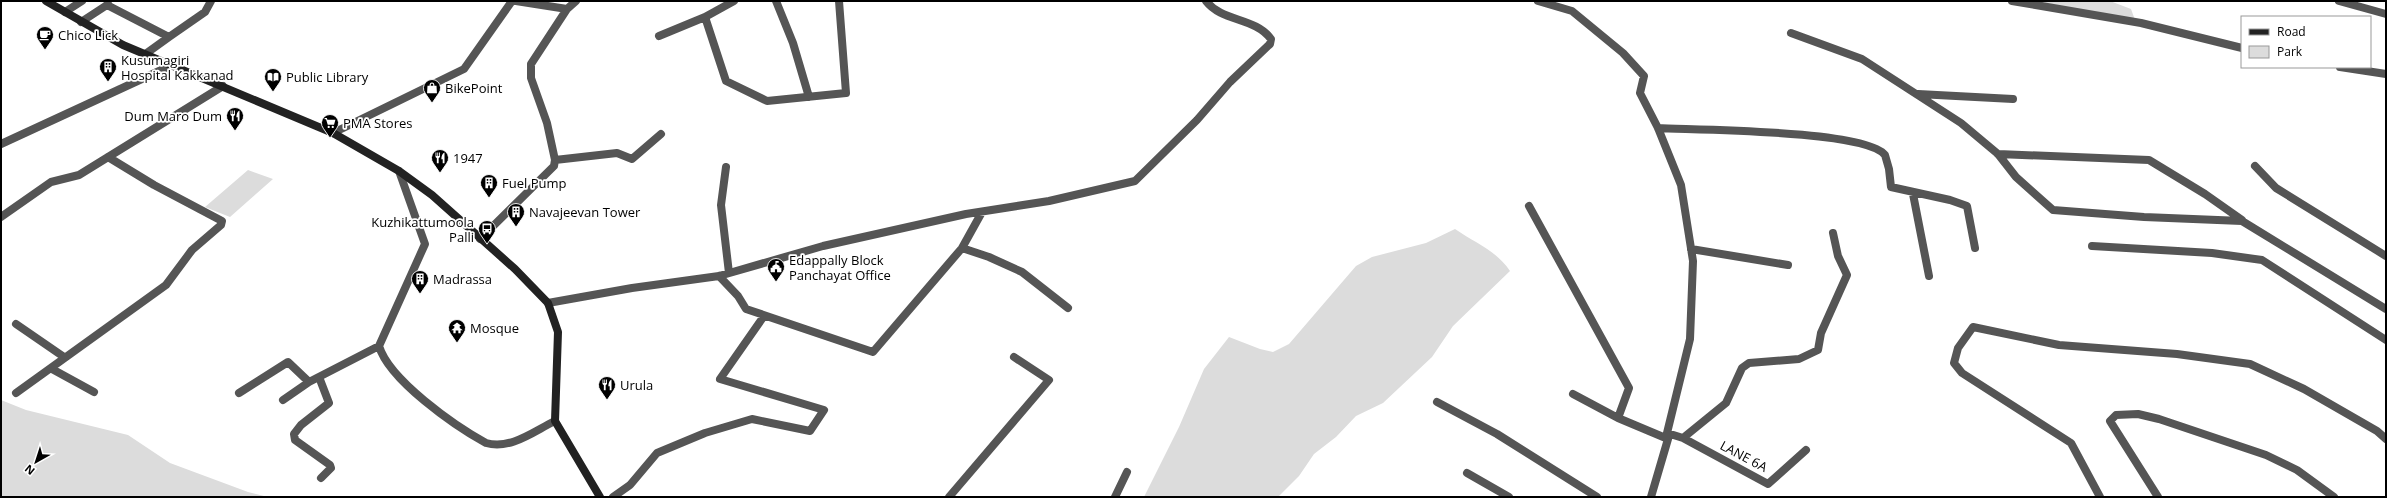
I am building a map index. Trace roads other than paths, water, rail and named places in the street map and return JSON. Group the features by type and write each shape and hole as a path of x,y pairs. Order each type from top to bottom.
{"main road":[{"path":"46,1 81,22 144,55 223,86 333,133 399,172 432,195 515,269 548,303 558,332 554,421 600,497"}],"street":[{"path":"65,12 82,1"},
{"path":"144,55 205,12 211,1"},
{"path":"333,133 464,69 512,1"},
{"path":"516,1 567,9"},
{"path":"480,239 551,171 555,160 547,123 531,78 532,64 567,9 576,1"},
{"path":"659,36 705,17 734,1"},
{"path":"776,1 793,43 809,97"},
{"path":"705,17 726,81 767,101 846,93 840,1"},
{"path":"548,303 632,288 719,276 823,246 982,212 1049,201 1135,181 1197,120 1226,86 1270,44 1271,39 1266,31 1214,9 1206,1"},
{"path":"1538,1 1572,11 1623,53 1644,76 1640,93 1658,128 1681,185 1691,249 1690,339 1668,436 1651,497"},
{"path":"2012,1 2141,23 2241,48"},
{"path":"2338,1 2386,14"},
{"path":"81,22 107,3 169,37"},
{"path":"1791,33 1862,59 1961,123 1998,154 2016,177 2054,210 2144,217 2242,221"},
{"path":"1,144 170,66"},
{"path":"2347,68 2386,74"},
{"path":"1,217 51,182 79,175 223,86"},
{"path":"1917,94 2013,99"},
{"path":"1658,128 1821,136 1859,143 1881,152 1886,159 1891,187 1913,194 1956,201 1967,206 1975,248"},
{"path":"555,160 617,153 632,159 660,134"},
{"path":"1998,154 2149,160 2205,194 2242,221 2386,309"},
{"path":"16,393 52,369 64,357 166,285 179,270 188,254 201,240 221,226 222,221 154,185 108,157"},
{"path":"2255,166 2276,188 2386,256"},
{"path":"726,167 721,205 729,273"},
{"path":"399,172 425,244 379,346 382,358 403,382 461,427 494,446 507,444 554,421"},
{"path":"1913,194 1928,276"},
{"path":"1529,206 1629,388 1618,418"},
{"path":"719,276 738,296 746,309 873,352 962,248 982,212"},
{"path":"1683,438 1726,403 1742,368 1749,363 1799,359 1818,350 1821,333 1847,275 1838,256 1833,234"},
{"path":"2092,246 2212,253 2262,260 2386,340"},
{"path":"962,248 989,257 1022,272 1068,308"},
{"path":"1691,249 1788,265"},
{"path":"613,497 630,485 657,453 704,433 752,419 810,431 824,410 720,378 764,316"},
{"path":"16,324 64,357"},
{"path":"2100,497 2071,443 1962,373 1954,363 1958,348 1973,327 2059,345 2177,354 2250,364 2304,389 2377,431 2386,439"},
{"path":"283,400 309,382 379,346"},
{"path":"949,497 1049,380 1014,357"},
{"path":"239,393 288,362 309,382"},
{"path":"52,369 94,392"},
{"path":"319,377 329,403 302,425 294,434 295,440 330,465 331,468 321,478"},
{"name":"LANE 6A","path":"1573,394 1618,418 1668,436 1683,438 1768,484 1776,481 1792,459 1806,450"},
{"path":"1437,402 1497,434 1597,497"},
{"path":"2158,497 2110,421 2116,415 2132,412 2156,416 2200,434 2257,452 2297,470 2334,497"},
{"path":"1115,497 1127,472"},
{"path":"1467,473 1509,497"}],"place":[{"name":"Chico Lick","path":"45,50"},
{"name":"Kusumagiri Hospital Kakkanad","path":"108,82"},
{"name":"Public Library","path":"273,92"},
{"name":"BikePoint","path":"432,103"},
{"name":"Dum Maro Dum","path":"235,131"},
{"name":"PMA Stores","path":"330,138"},
{"name":"1947","path":"440,173"},
{"name":"Fuel Pump","path":"489,198"},
{"name":"Navajeevan Tower","path":"516,227"},
{"name":"Kuzhikattumoola Palli","path":"487,244"},
{"name":"Edappally Block Panchayat Office","path":"776,282"},
{"name":"Madrassa","path":"420,294"},
{"name":"Mosque","path":"457,343"},
{"name":"Urula","path":"607,400"}]}
